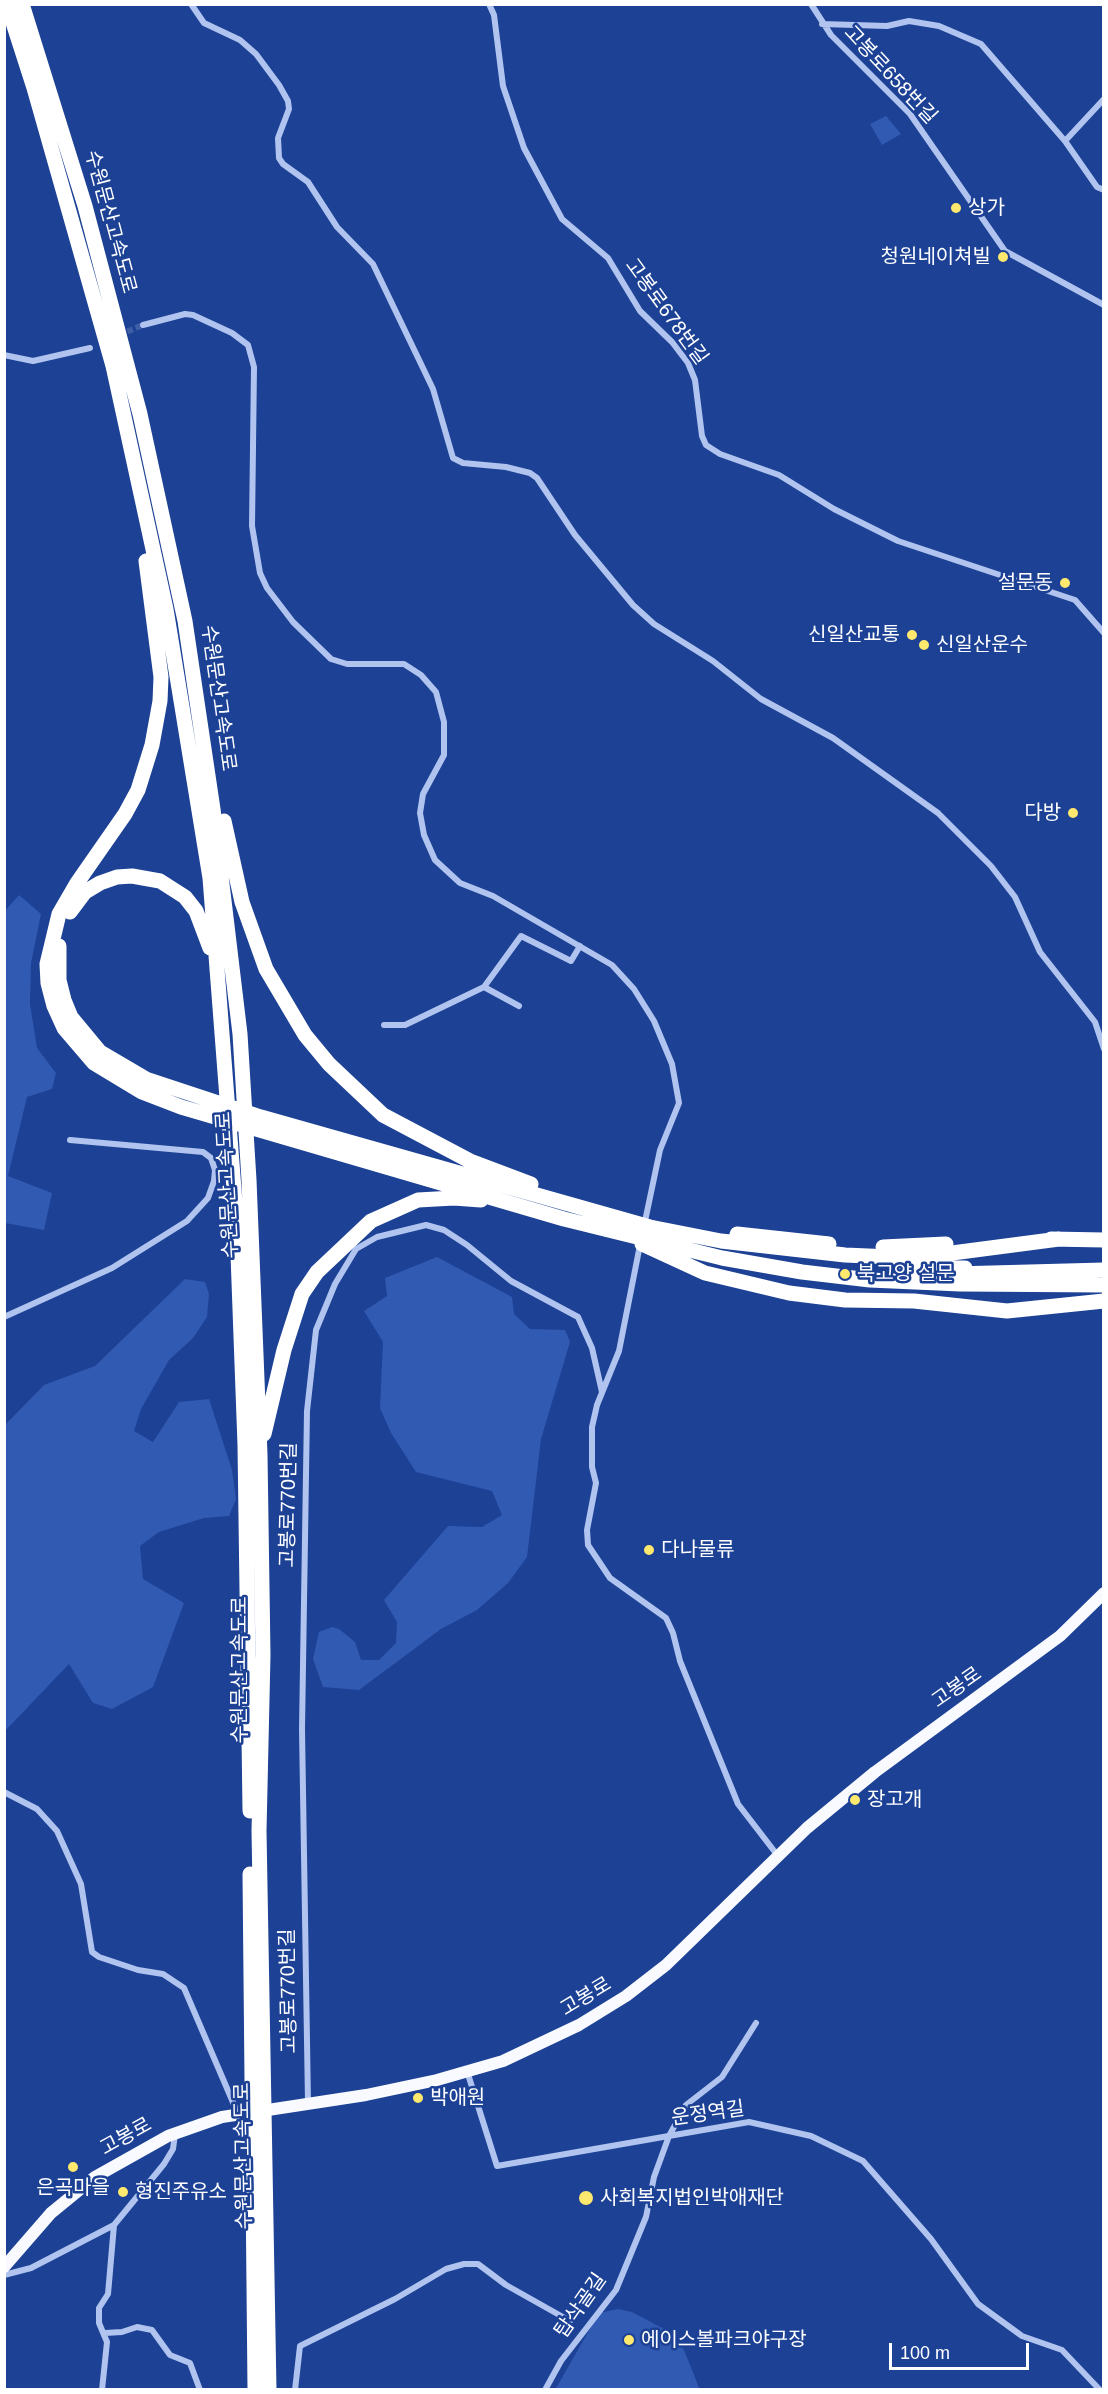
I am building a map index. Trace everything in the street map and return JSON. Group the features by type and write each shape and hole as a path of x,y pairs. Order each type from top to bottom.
{"highway":[{"name":"수원문산고속도로","path":"7,4 71,216 112,366 177,671 210,878 232,1142 245,1445 259,2134 269,2390"},
{"name":"수원문산고속도로","path":"22,4 85,206 140,414 185,621 229,933 248,1146 260,1454 262,1655 258,2078"},
{"path":"112,366 154,609 161,677 160,701 152,745 138,790 110,837 77,883 59,914 51,939 48,983 54,1006 64,1028 94,1064 134,1088 171,1103 564,1219"},
{"path":"194,674 242,902 266,969 305,1035 335,1070 382,1115 470,1161 650,1227 683,1232 769,1252 845,1263 1052,1270 1104,1285"},
{"path":"220,989 206,932 196,911 185,897 160,881 132,876 117,877 100,883 85,892 65,921 58,960 64,1000 84,1035 100,1052 122,1066 175,1090 261,1117 630,1220"},
{"path":"260,1454 284,1350 302,1294 317,1272 371,1221 418,1200 454,1198 492,1201 722,1258 802,1272 960,1284 1077,1277 1104,1270"},
{"path":"615,1231 705,1273 789,1293 845,1300 910,1301 1007,1311 1104,1301"},
{"path":"683,1232 724,1232 846,1246 900,1247 1034,1238 1104,1240"},
{"path":"683,1232 720,1247 818,1267 954,1274 1052,1270"},
{"path":"721,1241 845,1255 914,1258 1059,1239"},
{"name":"수원문산고속도로","path":"255,2390 259,2134"}],"main road":[{"name":"고봉로","path":"4,2267 51,2213 95,2176 175,2133 222,2116 366,2095 502,2061 570,2030 626,1996 666,1965 778,1856 875,1772 1060,1636 1104,1593"}],"street":[{"path":"191,4 204,23 240,40 256,54 279,85 288,101 288,109 278,138 279,158 308,182 333,221 373,264 433,389 453,458 463,463 506,467 530,473 537,478 575,535 633,605 654,624 713,661 761,699 834,738 938,813 991,866 1015,897 1040,952 1095,1022 1104,1049"},
{"name":"고봉로678번길","path":"489,4 494,15 503,86 524,148 562,219 608,258 640,311 672,342 688,363 695,380 702,436 706,445 720,454 779,475 834,509 898,541 1075,600 1104,633"},
{"name":"고봉로658번길","path":"811,4 831,35 910,114 1005,251 1104,306"},
{"path":"822,24 888,26 909,21 939,26 981,44 1065,141 1097,188 1104,190"},
{"path":"1065,141 1104,99"},
{"path":"143,325 185,314 193,315 232,333 248,345 254,367 252,526 257,564 267,588 293,622 331,659 347,664 404,664 430,683 440,701 445,733 440,765 420,802 421,824 431,852 445,871 460,883 493,896 612,966 634,989 654,1021 666,1049 674,1073 678,1103 660,1150 619,1350 602,1392 592,1427 592,1467 596,1483 587,1530 588,1545 610,1578 666,1618 673,1633 680,1661 738,1804 778,1856"},
{"path":"4,355 33,361 90,348"},
{"path":"384,1025 405,1025 484,987 521,936 571,961 580,946"},
{"path":"484,987 519,1006"},
{"path":"4,1317 112,1268 187,1221 208,1198 214,1181 215,1170 211,1158 203,1152 70,1140"},
{"name":"고봉로770번길","path":"308,2104 302,1729 307,1411 316,1330 331,1293 356,1249 377,1237 426,1225 444,1230 467,1245 511,1281 578,1317 592,1348 602,1392"},
{"path":"4,1792 37,1809 57,1831 81,1884 92,1952 99,1957 138,1970 163,1974 184,1988 238,2114"},
{"name":"탑삭골길","path":"544,2390 561,2361 616,2290 646,2217 654,2176 669,2136 686,2104 722,2078 756,2023"},
{"name":"운정역길","path":"467,2071 497,2166 749,2122 811,2136 863,2161 931,2239 978,2304 1022,2336 1062,2350 1100,2390"},
{"path":"4,2275 31,2268 114,2225 164,2164 173,2149 175,2133"},
{"path":"102,2390 107,2342 99,2323 99,2308 108,2294 114,2225"},
{"path":"295,2390 300,2346 395,2299 446,2269 464,2264 478,2264 506,2285 570,2321"},
{"path":"105,2333 122,2332 136,2327 152,2330 170,2355 190,2363 200,2390"}],"shaded area":[{"path":"886,116 901,134 882,145 870,124"},
{"path":"19,895 41,914 31,963 30,1004 37,1048 56,1073 52,1089 27,1097 8,1176 52,1193 44,1230 5,1223 4,912"},
{"path":"437,1257 512,1297 514,1314 530,1329 565,1330 570,1342 541,1439 527,1557 508,1583 477,1610 441,1629 359,1690 323,1687 313,1659 319,1632 332,1627 339,1629 355,1642 361,1660 379,1660 396,1643 397,1622 384,1600 448,1526 482,1527 502,1515 492,1491 416,1472 391,1433 380,1408 383,1342 364,1311 387,1296 385,1278"},
{"path":"185,1279 205,1282 209,1294 207,1317 193,1338 169,1360 141,1409 134,1431 153,1442 179,1402 209,1399 232,1470 236,1499 229,1516 204,1518 159,1532 140,1546 143,1579 184,1603 153,1687 112,1709 93,1703 69,1664 5,1731 5,1425 44,1385 95,1366"},
{"name":"에이스볼파크야구장","path":"618,2309 632,2312 666,2330 684,2350 700,2390 555,2390 599,2313"}],"tunnel":[{"path":"119,335 143,325"}],"place":[{"name":"상가","path":"956,208"},
{"name":"청원네이쳐빌","path":"1003,257"},
{"name":"설문동","path":"1065,583"},
{"name":"신일산교통","path":"912,635"},
{"name":"신일산운수","path":"924,645"},
{"name":"다방","path":"1073,813"},
{"name":"북고양 설문","path":"845,1274"},
{"name":"다나물류","path":"649,1550"},
{"name":"장고개","path":"855,1800"},
{"name":"박애원","path":"418,2098"},
{"name":"은곡마을","path":"73,2167"},
{"name":"형진주유소","path":"123,2192"},
{"name":"사회복지법인박애재단","path":"586,2198"},
{"name":"에이스볼파크야구장","path":"629,2340"}]}
